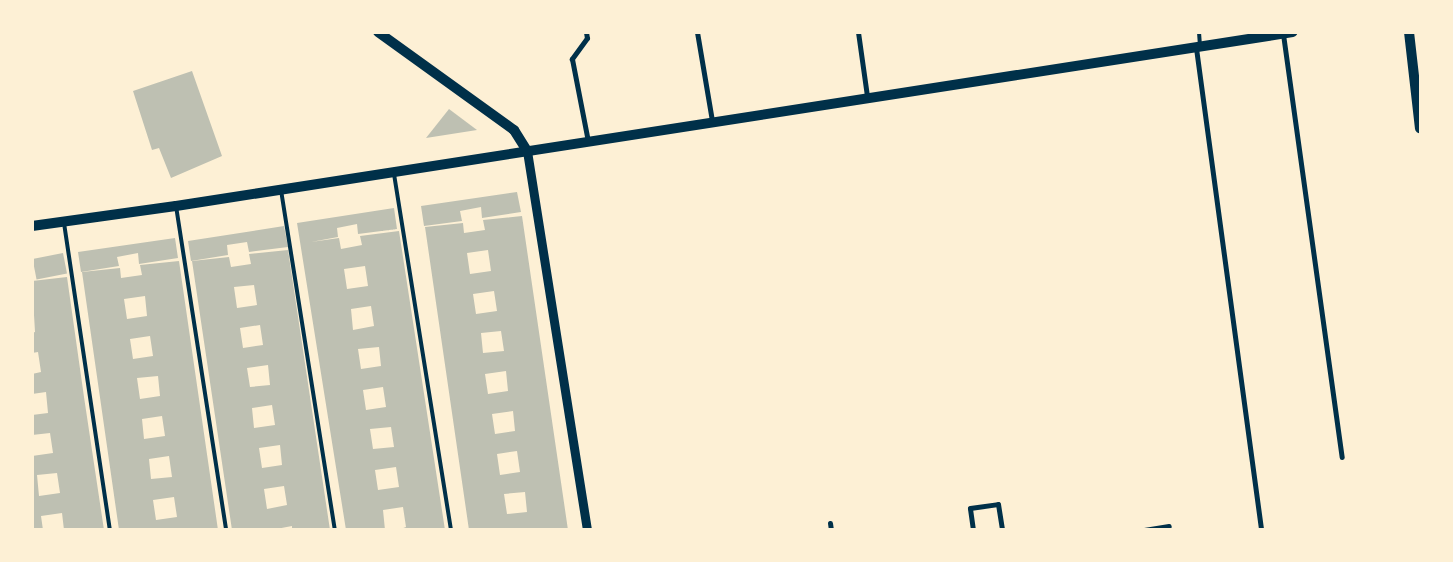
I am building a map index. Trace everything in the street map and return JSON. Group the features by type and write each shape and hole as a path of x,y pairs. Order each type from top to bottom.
{"main road":[{"path":"378,32 514,130 527,150"},
{"path":"1409,32 1420,128"},
{"path":"32,226 176,206 867,96 1198,48 1247,36 1288,33"}],"street":[{"path":"586,32 588,38 572,59 588,141"},
{"path":"696,32 712,122"},
{"path":"858,32 867,96"},
{"path":"1288,33 1342,456"},
{"path":"1198,48 1260,530"},
{"path":"527,150 587,529"},
{"path":"973,530 970,508 998,504 1002,530"},
{"path":"1144,530 1169,526"}],"lane":[{"path":"1198,48 1199,32"},
{"path":"394,172 451,530"},
{"path":"281,188 335,530"},
{"path":"176,206 226,530"},
{"path":"64,221 110,530"}],"building":[{"path":"192,71 222,156 171,178 159,148 152,150 133,91"},
{"path":"449,109 477,130 426,138"},
{"path":"517,192 521,212 482,218 481,207 460,211 462,221 424,226 421,206"},
{"path":"394,208 397,229 358,234 357,224 337,228 338,237 311,242 339,238 341,249 362,245 360,236 399,231 445,530 398,530 406,527 403,507 383,510 385,530 346,530 297,223","holes":["365,266 368,286 347,289 344,269","371,306 374,326 353,330 351,309","379,347 381,366 361,369 358,349","383,387 386,407 366,410 363,390","391,427 394,447 373,449 370,429","396,467 399,487 378,490 375,470"]},
{"path":"522,216 568,530 469,530 425,227 463,223 464,233 485,230 483,220","holes":["488,250 491,271 470,274 467,253","494,291 497,311 476,314 473,294","501,331 504,351 483,353 481,333","506,371 508,391 488,394 485,374","513,411 515,431 495,434 492,414","517,451 520,472 500,475 497,454","525,492 527,512 507,514 504,494"]},
{"path":"284,226 288,247 249,252 247,242 227,245 228,255 191,261 188,241"},
{"path":"175,238 178,258 139,264 138,253 117,257 119,266 81,272 78,252"},
{"path":"288,250 330,530 292,530 292,526 271,530 232,530 192,261 229,257 231,267 251,264 249,254","holes":["254,285 257,305 237,308 234,287","260,325 263,345 243,348 240,328","268,365 270,385 250,387 247,368","272,405 275,425 254,428 252,408","280,445 282,465 262,468 259,448","284,486 287,505 267,509 264,489"]},
{"path":"63,253 67,274 37,280 33,259"},
{"path":"179,261 218,530 119,530 82,272 120,268 121,278 142,275 140,265","holes":["145,296 147,316 127,319 124,299","150,336 153,356 133,359 130,339","158,376 160,396 140,399 137,378","162,416 165,436 144,439 142,419","169,456 172,477 151,479 149,459","174,497 177,517 156,520 153,500"]},
{"path":"67,277 104,530 64,530 62,513 41,516 43,530 32,530 32,456 53,453 50,433 32,435 32,415 48,413 46,392 32,394 32,374 41,372 38,352 32,353 32,333 35,332 32,281","holes":["57,473 60,493 39,496 37,475"]}]}
